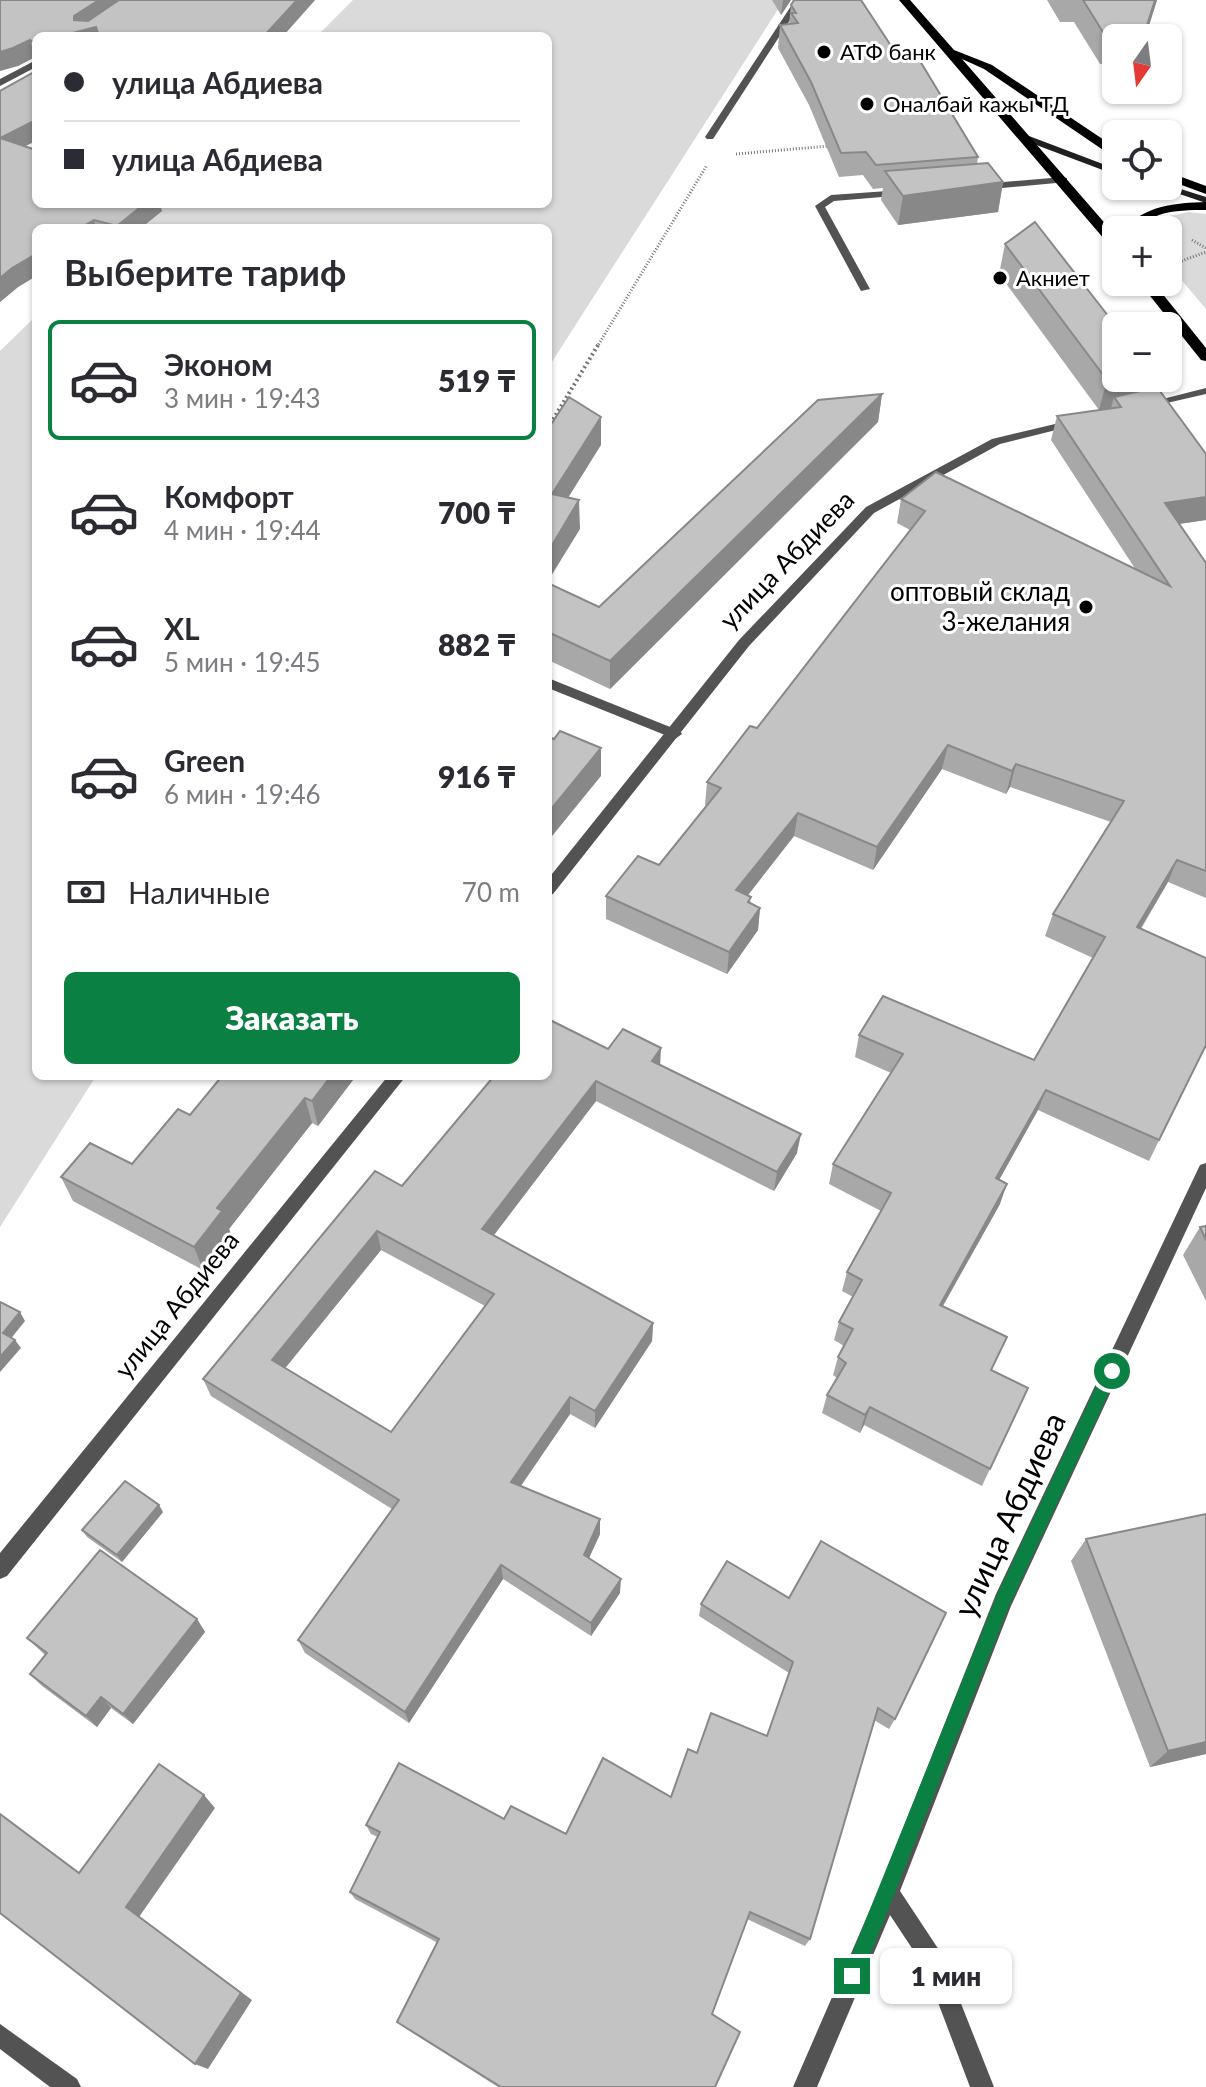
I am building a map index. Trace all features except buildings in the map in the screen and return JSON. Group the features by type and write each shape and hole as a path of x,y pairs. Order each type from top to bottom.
{"main road":[{"path":"904,0 1102,227"},
{"path":"948,49 988,67 1102,144"},
{"path":"1182,181 1206,190"},
{"path":"1148,216 1158,211 1206,206"},
{"path":"1157,296 1206,357"}],"street":[{"path":"710,137 799,0"},
{"path":"0,83 32,65"},
{"path":"1026,138 1102,167"},
{"path":"970,187 1063,180"},
{"path":"865,289 820,206 831,198 908,192"},
{"path":"1182,193 1206,200"},
{"path":"1131,409 1206,391"},
{"name":"улица Абдиева","path":"552,885 675,734 744,643 870,510 996,441 1086,420"},
{"path":"552,685 675,734"},
{"name":"улица Абдиева","path":"0,1569 395,1080"},
{"name":"улица Абдиева","path":"805,2087 888,1893 1003,1601 1206,1170"},
{"path":"888,1893 933,1961 982,2087"},
{"path":"0,2035 69,2087"}],"path":[{"path":"728,155 837,145"},
{"path":"552,421 712,157"},
{"path":"1182,261 1206,252"}],"shaded area":[{"path":"353,0 784,0 552,362 552,224 128,224 144,208 552,208 552,32 321,32"},
{"path":"1189,212 1206,214 1206,309 1182,281 1182,216 1169,216"},
{"path":"32,320 32,1080 93,1080 0,1227 0,351"}],"place":[{"name":"АТФ банк","path":"824,52"},
{"name":"Оналбай кажы ТД","path":"867,104"},
{"name":"Акниет","path":"1000,278"},
{"name":"оптовый склад 3-желания","path":"1086,607"}],"route":[{"path":"852,1976 1003,1601 1112,1371"}]}
